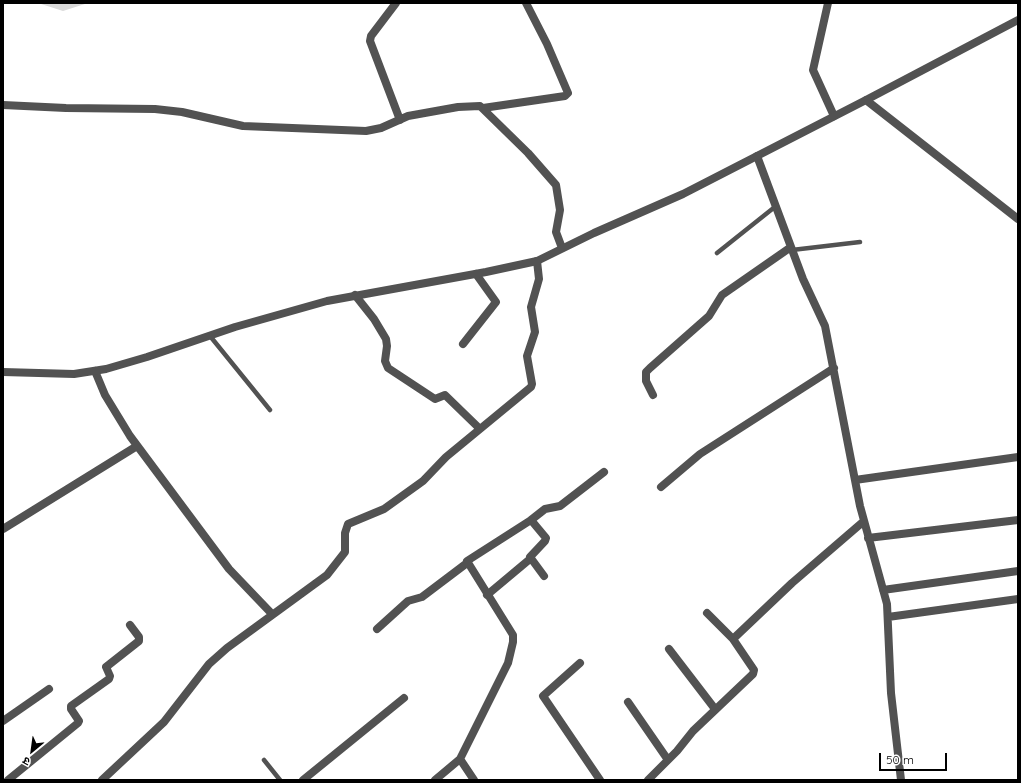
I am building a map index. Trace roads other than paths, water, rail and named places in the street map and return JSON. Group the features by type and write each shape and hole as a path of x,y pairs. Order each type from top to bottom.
{"street":[{"path":"396,3 371,36 370,41 400,120"},
{"path":"483,108 565,96 568,93 547,44 526,3"},
{"path":"828,3 813,70 834,116"},
{"path":"3,372 74,374 95,371 147,357 286,311 355,295 476,274 537,261 562,248 683,194 1018,20"},
{"path":"866,100 1018,219"},
{"path":"3,105 66,108 155,108 182,112 243,126 366,131 382,128 408,116 458,107 477,106 483,108 549,174 556,185 560,210 556,232 562,248"},
{"path":"758,156 803,279 825,326 864,521 887,604 891,693 901,780"},
{"path":"653,395 645,376 650,368 708,316 722,295 792,248"},
{"path":"102,780 164,722 209,664 226,648 327,575 345,552 345,533 348,524 384,509 423,480 446,457 532,386 527,356 535,332 531,307 539,275 537,261"},
{"path":"463,344 496,302 476,274"},
{"path":"355,295 374,319 386,339 386,361 388,368 435,399 445,395 480,429"},
{"path":"661,487 700,454 834,368"},
{"path":"95,371 105,395 137,446 229,569 272,614"},
{"path":"3,529 137,446"},
{"path":"855,480 1018,457"},
{"path":"377,629 408,601 420,598 468,560 531,520 545,509 560,506 604,472"},
{"path":"486,595 530,560 530,555 546,540 531,520"},
{"path":"868,538 1018,520"},
{"path":"733,639 792,583 864,521"},
{"path":"530,560 544,576"},
{"path":"435,780 460,759 508,663 513,642 513,635 466,563"},
{"path":"883,590 1018,571"},
{"path":"888,617 1018,599"},
{"path":"648,780 668,760 693,731 753,674 754,670 733,639 707,614"},
{"path":"8,780 78,723 70,709 71,706 109,679 110,676 106,667 139,641 139,637 130,625"},
{"path":"669,649 715,709"},
{"path":"580,663 544,694 544,698 600,780"},
{"path":"3,721 49,689"},
{"path":"303,780 404,698"},
{"path":"628,702 668,760"},
{"path":"460,759 474,780"}],"lane":[{"path":"717,253 776,206"},
{"path":"792,248 860,242"},
{"path":"210,336 270,410"},
{"path":"264,760 280,780"}]}
